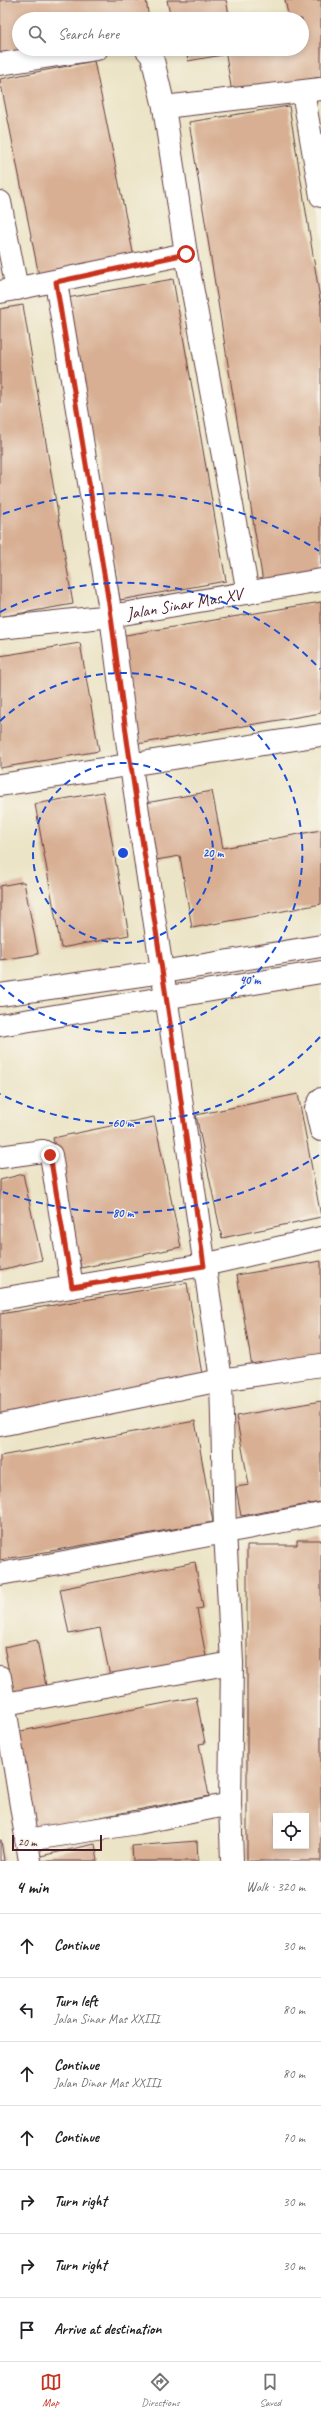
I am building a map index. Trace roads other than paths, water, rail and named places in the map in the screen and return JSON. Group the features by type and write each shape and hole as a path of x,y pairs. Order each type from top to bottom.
{"street":[{"path":"0,64 52,56"},
{"path":"152,56 164,108 186,254 248,593"},
{"path":"164,108 312,91 321,196"},
{"path":"0,202 8,291 186,254"},
{"path":"56,282 111,616 130,765 172,1036 221,1380 225,1531 232,1663 230,1804 232,1861"},
{"name":"Jalan Sinar Mas XV","path":"0,628 111,616 321,580"},
{"path":"0,785 321,735"},
{"path":"0,995 162,972 321,946"},
{"path":"0,1025 321,972"},
{"path":"321,1099 316,1108 321,1130"},
{"path":"0,1157 43,1151 50,1155 72,1287"},
{"path":"0,1299 204,1266 321,1238"},
{"path":"0,1425 221,1380 321,1365"},
{"path":"0,1574 321,1514"},
{"path":"5,1704 232,1663"},
{"path":"0,1677 28,1851 138,1823 230,1804"}]}
